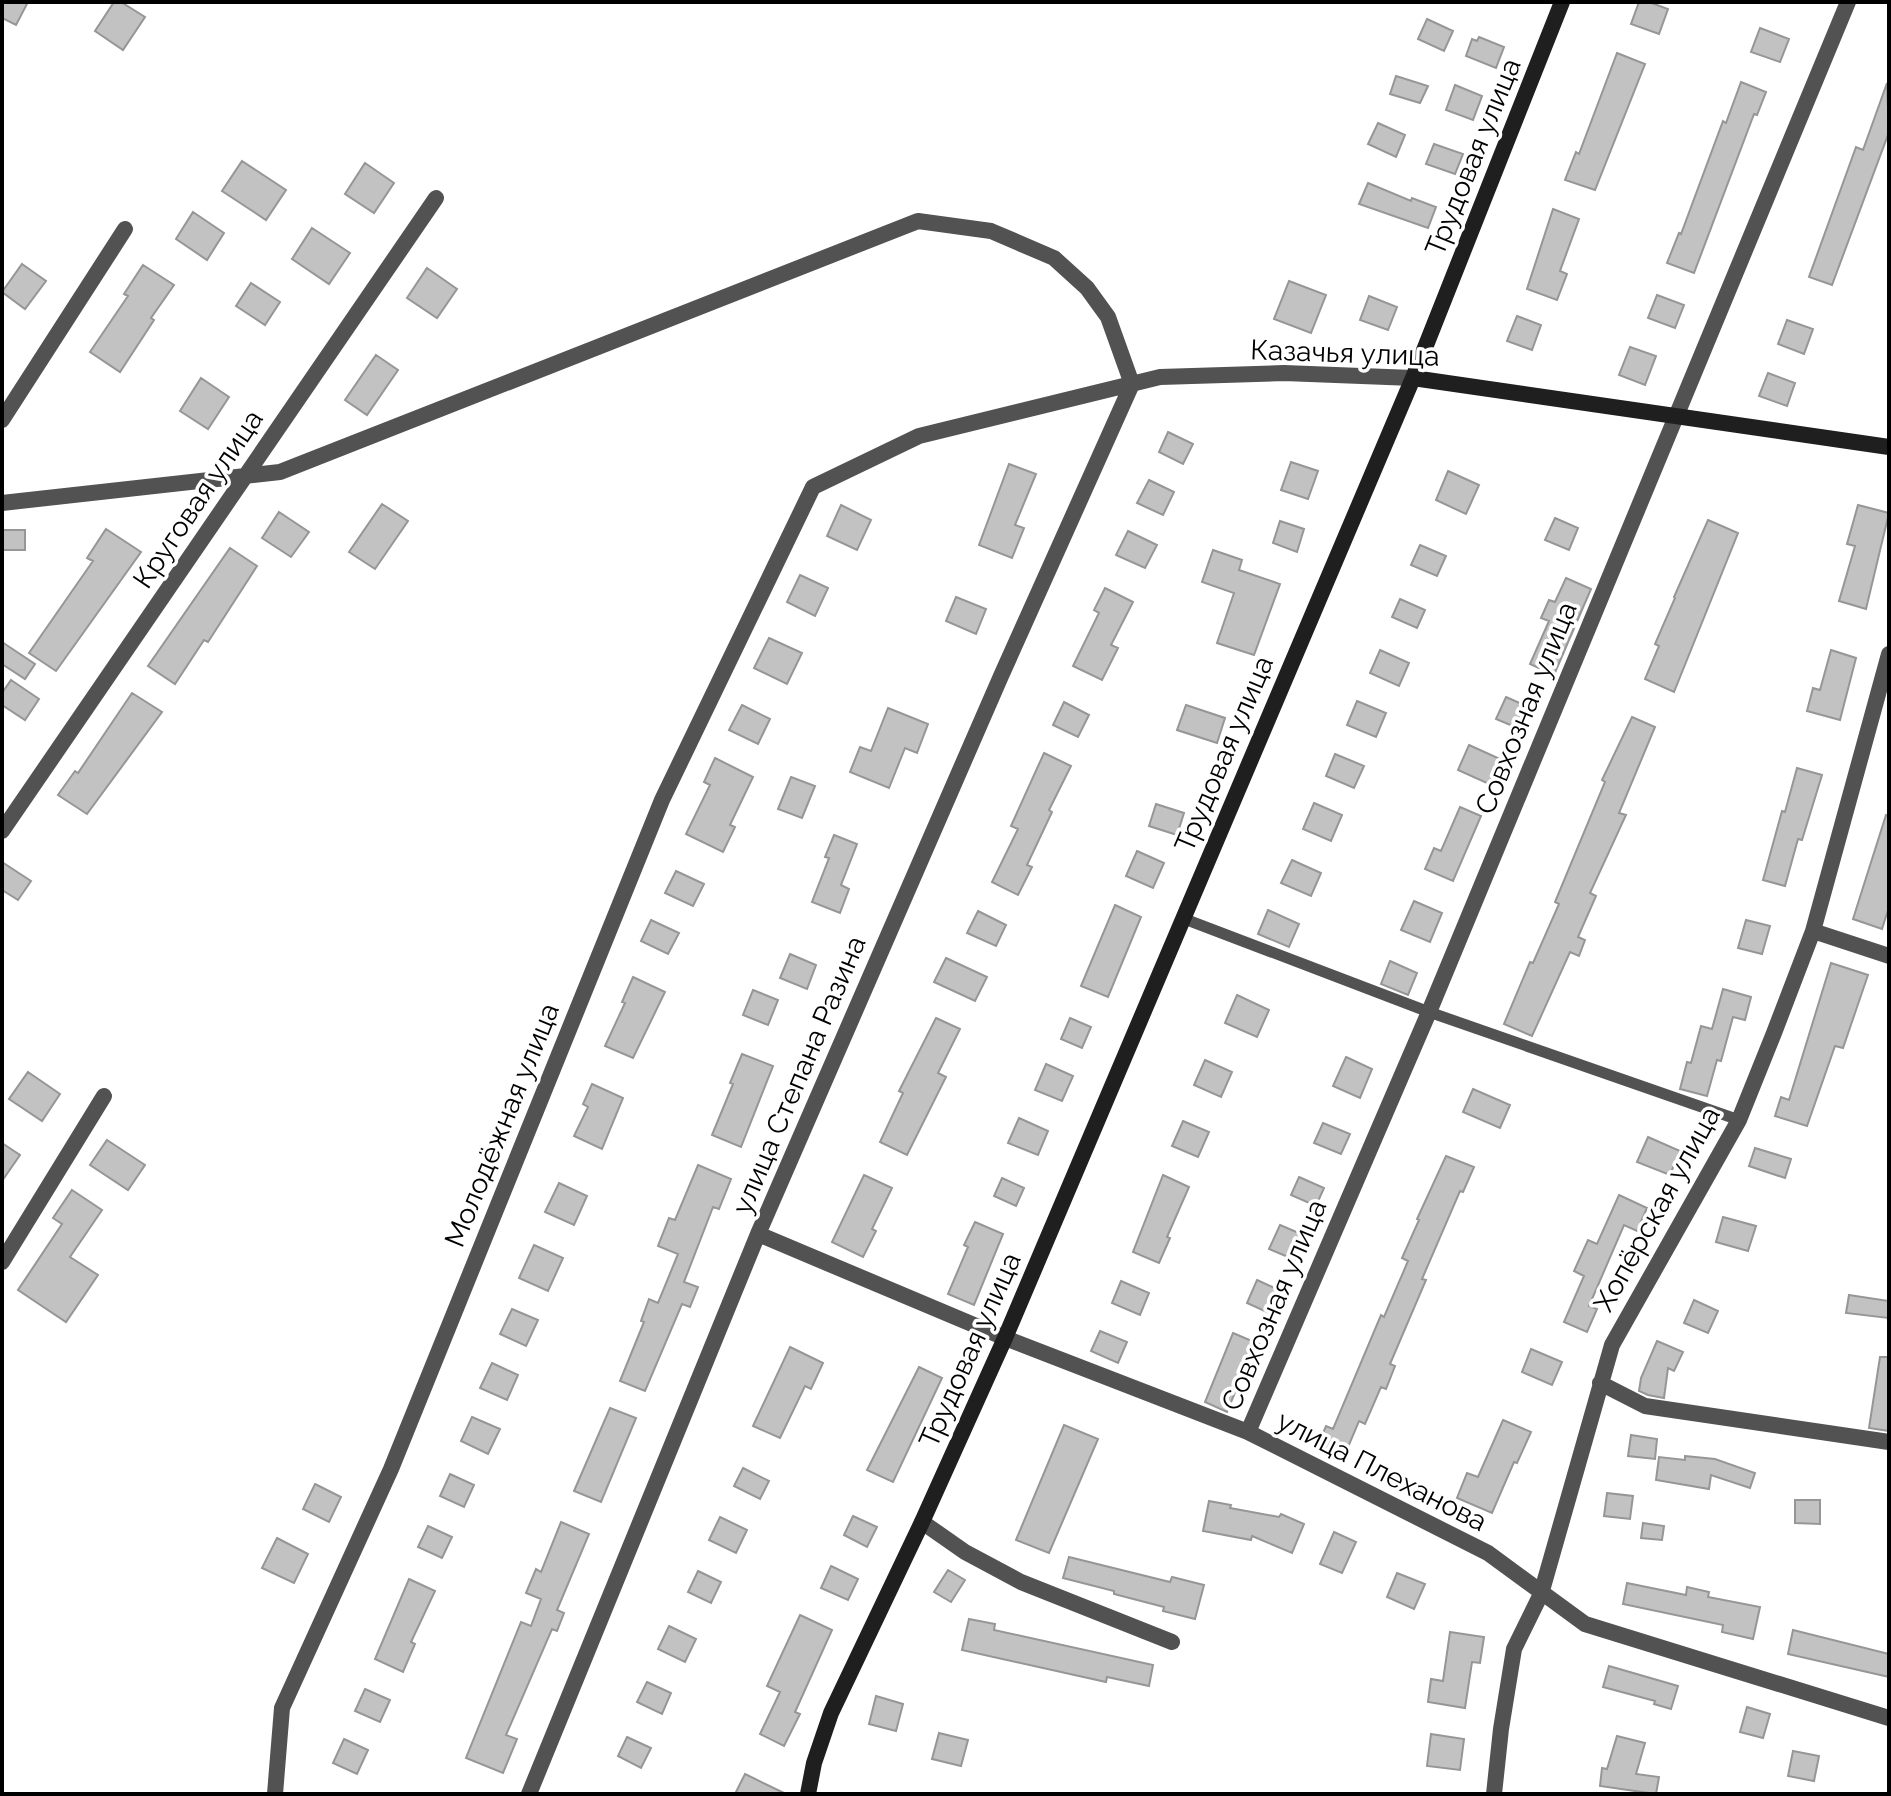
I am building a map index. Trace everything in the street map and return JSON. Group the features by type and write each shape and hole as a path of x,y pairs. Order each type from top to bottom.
{"street":[{"name":"Трудовая улица","path":"808,1794 814,1763 831,1713 1005,1338 1413,378 1562,2"},
{"name":"Совхозная улица","path":"1248,1432 1429,1012 1848,2"},
{"name":"Круговая улица","path":"2,831 436,198"},
{"path":"2,503 280,472 918,221 991,231 1054,258 1087,288 1108,317 1132,384"},
{"path":"2,420 125,229"},
{"name":"Казачья улица","path":"813,487 919,436 1160,377 1284,373 1413,378 1889,447"},
{"name":"улица Степана Разина","path":"529,1794 758,1234 1132,384"},
{"name":"Молодёжная улица","path":"275,1794 282,1708 391,1469 662,800 813,487"},
{"name":"Хопёрская улица","path":"1494,1794 1514,1649 1541,1594 1612,1345 1739,1120 1813,931 1889,654"},
{"path":"1813,931 1889,956"},
{"path":"2,1262 104,1096"},
{"name":"улица Плеханова","path":"758,1234 1005,1338 1248,1432 1488,1553 1585,1624 1889,1718"},
{"path":"1600,1383 1645,1406 1889,1442"},
{"path":"922,1522 965,1552 1021,1582 1172,1642"}],"lane":[{"path":"1182,918 1429,1012 1739,1120"}],"building":[{"path":"2,2 28,2 16,25 2,18"},
{"path":"114,2 121,2 145,17 123,50 95,31"},
{"path":"1639,2 1668,9 1659,34 1631,24"},
{"path":"1427,19 1453,31 1444,51 1418,39"},
{"path":"1760,28 1789,39 1780,62 1751,52"},
{"path":"1479,37 1504,47 1496,68 1466,56 1472,39 1477,41"},
{"path":"1617,53 1645,64 1595,190 1565,180 1576,152 1579,154"},
{"path":"1396,76 1428,86 1420,103 1390,94"},
{"path":"1741,82 1766,92 1757,115 1754,114 1694,273 1667,263"},
{"path":"1887,83 1889,132 1832,285 1809,277 1856,147 1863,150"},
{"path":"1455,85 1482,96 1473,120 1446,110"},
{"path":"1378,123 1405,135 1396,157 1368,144"},
{"path":"1434,144 1463,154 1455,174 1426,164"},
{"path":"242,161 286,190 266,220 222,191"},
{"path":"365,163 394,183 374,213 345,194"},
{"path":"1368,183 1411,201 1412,198 1436,207 1428,228 1359,204"},
{"path":"1553,209 1579,219 1560,271 1567,274 1557,300 1527,289"},
{"path":"193,212 224,233 207,260 176,239"},
{"path":"312,228 350,253 329,284 292,259"},
{"path":"22,264 46,281 25,309 2,292"},
{"path":"143,265 174,285 120,372 90,352 128,296 124,294"},
{"path":"427,268 457,289 437,318 407,298"},
{"path":"1289,281 1326,295 1311,333 1274,319"},
{"path":"251,283 280,302 265,325 236,306"},
{"path":"1657,295 1684,305 1675,328 1648,318"},
{"path":"1369,296 1397,307 1388,330 1360,320"},
{"path":"1517,316 1541,325 1532,350 1507,341"},
{"path":"1787,320 1813,329 1804,354 1778,344"},
{"path":"1630,347 1656,356 1645,385 1619,375"},
{"path":"376,355 398,370 367,415 345,400"},
{"path":"1768,373 1795,383 1787,406 1759,396"},
{"path":"201,378 229,397 208,429 180,411"},
{"path":"1168,432 1193,444 1183,464 1159,452"},
{"path":"1291,462 1318,471 1308,499 1281,490"},
{"path":"1009,464 1036,474 1015,525 1024,528 1012,558 979,545"},
{"path":"1448,471 1479,485 1466,514 1436,500"},
{"path":"1149,480 1174,492 1163,515 1137,503"},
{"path":"382,504 408,521 375,569 349,552"},
{"path":"841,505 871,520 857,550 827,536"},
{"path":"1858,505 1889,513 1866,609 1839,601 1855,546 1847,544"},
{"path":"279,512 309,532 291,557 262,538"},
{"path":"1555,518 1578,528 1569,550 1545,540"},
{"path":"1708,520 1738,533 1674,692 1645,679 1659,646 1655,644"},
{"path":"1280,521 1304,529 1297,552 1273,543"},
{"path":"106,529 141,552 56,671 29,653 93,561 87,558"},
{"path":"2,530 25,530 25,550 2,550"},
{"path":"1128,531 1157,545 1145,568 1116,555"},
{"path":"1420,545 1446,556 1437,576 1411,565"},
{"path":"230,548 257,566 208,642 204,640 175,684 148,666"},
{"path":"1213,550 1242,560 1239,570 1280,584 1254,655 1217,643 1234,593 1202,582"},
{"path":"800,575 828,588 815,616 787,602"},
{"path":"1566,578 1591,589 1554,675 1530,664 1549,621 1541,618 1549,600 1555,602"},
{"path":"1105,588 1133,602 1111,645 1118,648 1102,680 1073,666 1099,613 1094,610"},
{"path":"956,597 986,609 976,634 946,621"},
{"path":"1400,599 1425,610 1417,628 1392,617"},
{"path":"769,638 802,653 787,684 754,668"},
{"path":"2,642 35,664 25,679 2,664"},
{"path":"1380,650 1409,663 1399,686 1370,673"},
{"path":"1831,650 1856,658 1840,720 1807,711 1813,688 1820,690"},
{"path":"11,680 39,699 25,720 2,705 2,693"},
{"path":"132,693 162,712 87,814 58,795 75,771 78,773"},
{"path":"1506,697 1531,708 1522,730 1496,719"},
{"path":"1357,701 1386,713 1376,737 1347,725"},
{"path":"1064,702 1089,715 1078,737 1053,725"},
{"path":"742,705 770,719 758,744 729,730"},
{"path":"1186,705 1225,718 1217,743 1177,730"},
{"path":"888,708 928,724 917,753 905,748 889,788 850,772 860,747 871,751"},
{"path":"1632,717 1655,727 1619,813 1626,815 1590,893 1596,896 1578,937 1585,940 1579,956 1570,952 1532,1036 1504,1024 1559,904 1555,902 1605,782 1602,780"},
{"path":"1469,745 1500,759 1489,784 1458,770"},
{"path":"1044,753 1071,766 1049,810 1052,812 1027,865 1032,867 1018,895 992,882 1018,829 1011,826"},
{"path":"1335,754 1364,766 1354,788 1326,776"},
{"path":"715,758 753,777 730,825 735,827 723,852 686,834 710,785 704,782"},
{"path":"1797,768 1822,775 1802,840 1798,839 1785,886 1763,880"},
{"path":"791,777 815,786 802,818 778,809"},
{"path":"1314,803 1342,815 1331,841 1303,829"},
{"path":"1156,804 1184,813 1177,835 1149,826"},
{"path":"1460,807 1481,816 1453,881 1425,869 1434,848 1441,851"},
{"path":"1886,815 1889,816 1889,907 1882,929 1853,919"},
{"path":"834,835 857,844 841,885 849,889 840,913 812,902 829,858 825,857"},
{"path":"1137,851 1164,863 1153,888 1126,876"},
{"path":"1292,860 1321,873 1311,896 1281,883"},
{"path":"2,862 31,881 18,900 2,890"},
{"path":"676,871 704,884 693,906 665,893"},
{"path":"1414,901 1442,913 1430,942 1401,930"},
{"path":"1115,905 1141,917 1108,997 1081,986"},
{"path":"1268,910 1299,924 1289,947 1258,934"},
{"path":"978,911 1006,925 996,946 967,933"},
{"path":"651,920 679,933 668,954 641,941"},
{"path":"1746,920 1770,926 1762,954 1738,948"},
{"path":"790,954 816,965 807,989 780,978"},
{"path":"946,958 987,977 975,1001 934,982"},
{"path":"1390,961 1417,973 1408,995 1381,984"},
{"path":"1831,963 1868,975 1843,1048 1835,1046 1807,1126 1775,1116 1781,1097 1789,1100"},
{"path":"633,977 665,992 633,1058 605,1046"},
{"path":"1723,989 1751,997 1745,1020 1733,1017 1707,1096 1680,1089 1701,1026 1712,1029"},
{"path":"753,990 778,1000 768,1025 743,1015"},
{"path":"1237,995 1269,1010 1257,1037 1225,1023"},
{"path":"936,1018 960,1029 938,1073 946,1077 907,1155 880,1142 903,1093 899,1091"},
{"path":"1070,1018 1091,1027 1082,1048 1061,1039"},
{"path":"742,1054 773,1066 741,1147 712,1135"},
{"path":"1346,1057 1372,1069 1360,1098 1333,1086"},
{"path":"1205,1060 1232,1072 1221,1097 1194,1085"},
{"path":"1046,1064 1073,1076 1062,1101 1035,1090"},
{"path":"28,1072 60,1094 42,1121 9,1099"},
{"path":"592,1084 623,1098 602,1149 574,1136 588,1107 583,1104"},
{"path":"1473,1089 1510,1105 1500,1128 1463,1112"},
{"path":"1019,1118 1048,1131 1038,1155 1008,1143"},
{"path":"1183,1121 1209,1132 1198,1157 1172,1146"},
{"path":"1323,1123 1350,1134 1341,1154 1314,1143"},
{"path":"1648,1137 1680,1151 1670,1175 1637,1162"},
{"path":"107,1140 145,1165 128,1190 90,1165"},
{"path":"2,1143 20,1155 2,1181"},
{"path":"1755,1148 1791,1159 1785,1178 1749,1166"},
{"path":"1446,1156 1474,1167 1463,1192 1460,1191 1422,1279 1426,1280 1390,1364 1395,1366 1386,1389 1381,1387 1365,1424 1359,1421 1343,1459 1317,1447 1326,1426 1333,1429 1381,1315 1384,1317 1408,1261 1402,1258 1417,1219"},
{"path":"698,1165 731,1179 719,1209 713,1207 684,1282 698,1287 690,1307 682,1304 645,1391 620,1381 644,1322 641,1321 649,1299 658,1303 678,1254 658,1246 669,1218 675,1220"},
{"path":"864,1175 892,1188 872,1229 876,1231 863,1257 832,1242"},
{"path":"1163,1175 1189,1187 1159,1263 1133,1252"},
{"path":"1299,1177 1324,1188 1316,1206 1291,1195"},
{"path":"1002,1178 1024,1188 1016,1206 994,1196"},
{"path":"559,1183 587,1196 574,1225 545,1212"},
{"path":"72,1190 102,1210 70,1257 98,1275 66,1322 18,1290 62,1224 53,1218"},
{"path":"1619,1195 1647,1208 1637,1231 1624,1225 1589,1306 1597,1309 1587,1332 1564,1322 1584,1276 1574,1271 1588,1240 1597,1244"},
{"path":"1723,1217 1756,1226 1748,1251 1716,1242"},
{"path":"975,1222 1003,1234 974,1305 948,1294"},
{"path":"1280,1225 1306,1236 1295,1260 1269,1249"},
{"path":"534,1245 563,1258 548,1291 519,1278"},
{"path":"1257,1280 1279,1290 1269,1313 1247,1303"},
{"path":"1121,1281 1149,1293 1140,1315 1112,1303"},
{"path":"1849,1295 1889,1301 1888,1318 1846,1313"},
{"path":"1694,1300 1718,1311 1708,1333 1684,1323"},
{"path":"512,1309 538,1320 526,1346 500,1334"},
{"path":"1100,1331 1127,1342 1118,1363 1091,1351"},
{"path":"1233,1333 1259,1344 1227,1412 1205,1402"},
{"path":"1657,1341 1683,1352 1674,1371 1668,1368 1664,1398 1639,1391 1641,1378"},
{"path":"790,1347 823,1363 811,1389 805,1386 780,1438 753,1426"},
{"path":"1531,1349 1562,1362 1552,1385 1522,1372"},
{"path":"1880,1357 1889,1357 1889,1431 1869,1428"},
{"path":"492,1363 518,1375 507,1400 480,1388"},
{"path":"919,1367 942,1378 893,1482 867,1470"},
{"path":"610,1408 636,1418 601,1502 574,1491"},
{"path":"472,1417 500,1429 488,1454 461,1441"},
{"path":"1503,1420 1531,1432 1492,1513 1457,1498 1467,1473 1478,1477"},
{"path":"1064,1425 1098,1439 1049,1553 1016,1540"},
{"path":"1631,1435 1657,1439 1655,1459 1628,1456"},
{"path":"1685,1456 1715,1459 1755,1473 1750,1488 1711,1475 1709,1489 1656,1480 1659,1457 1685,1460"},
{"path":"743,1468 769,1481 760,1499 734,1486"},
{"path":"450,1474 474,1485 464,1507 440,1496"},
{"path":"315,1484 341,1497 329,1522 303,1509"},
{"path":"1607,1493 1633,1496 1630,1519 1604,1516"},
{"path":"1795,1500 1820,1500 1820,1524 1795,1523"},
{"path":"1209,1501 1279,1517 1281,1514 1304,1524 1292,1553 1252,1536 1251,1540 1203,1531"},
{"path":"853,1516 877,1527 867,1547 844,1535"},
{"path":"720,1517 747,1530 736,1553 709,1540"},
{"path":"561,1522 589,1534 557,1610 564,1613 557,1631 552,1629 506,1735 517,1739 503,1773 466,1758 521,1622 531,1626 541,1599 526,1593 536,1569 541,1572"},
{"path":"1643,1523 1664,1526 1662,1540 1641,1538"},
{"path":"428,1526 452,1537 442,1558 418,1547"},
{"path":"1334,1532 1356,1542 1342,1573 1320,1564"},
{"path":"277,1538 308,1554 294,1583 262,1568"},
{"path":"1069,1557 1170,1582 1172,1577 1204,1585 1195,1619 1163,1611 1164,1607 1114,1594 1114,1591 1063,1578"},
{"path":"831,1566 858,1579 848,1600 821,1588"},
{"path":"948,1570 965,1580 951,1602 934,1592"},
{"path":"698,1571 721,1582 711,1603 688,1592"},
{"path":"1397,1573 1425,1584 1414,1609 1387,1597"},
{"path":"409,1579 435,1591 411,1642 415,1644 403,1672 375,1659"},
{"path":"1627,1583 1686,1595 1687,1587 1709,1592 1708,1597 1760,1607 1753,1639 1722,1632 1723,1625 1623,1604"},
{"path":"800,1615 832,1630 795,1712 800,1714 784,1746 760,1734 780,1692 767,1686"},
{"path":"969,1619 995,1624 994,1630 1153,1665 1149,1686 1107,1677 1106,1682 962,1650"},
{"path":"669,1626 696,1639 685,1662 658,1649"},
{"path":"1793,1630 1889,1654 1889,1677 1788,1654"},
{"path":"1450,1632 1484,1637 1480,1663 1472,1662 1465,1708 1428,1702 1431,1679 1443,1681"},
{"path":"1609,1666 1678,1686 1671,1709 1654,1704 1655,1701 1603,1687"},
{"path":"647,1682 671,1693 662,1714 637,1702"},
{"path":"365,1689 390,1700 380,1722 355,1711"},
{"path":"876,1696 903,1704 896,1731 869,1724"},
{"path":"1747,1707 1770,1714 1763,1738 1740,1732"},
{"path":"939,1733 968,1740 961,1766 932,1759"},
{"path":"1431,1734 1464,1739 1460,1770 1427,1766"},
{"path":"1617,1736 1645,1743 1636,1774 1659,1777 1656,1794 1600,1786 1602,1768 1607,1769"},
{"path":"627,1737 651,1748 641,1768 618,1756"},
{"path":"344,1739 368,1750 357,1774 333,1763"},
{"path":"1793,1751 1819,1756 1814,1781 1788,1776"},
{"path":"745,1774 786,1794 735,1794"}]}
